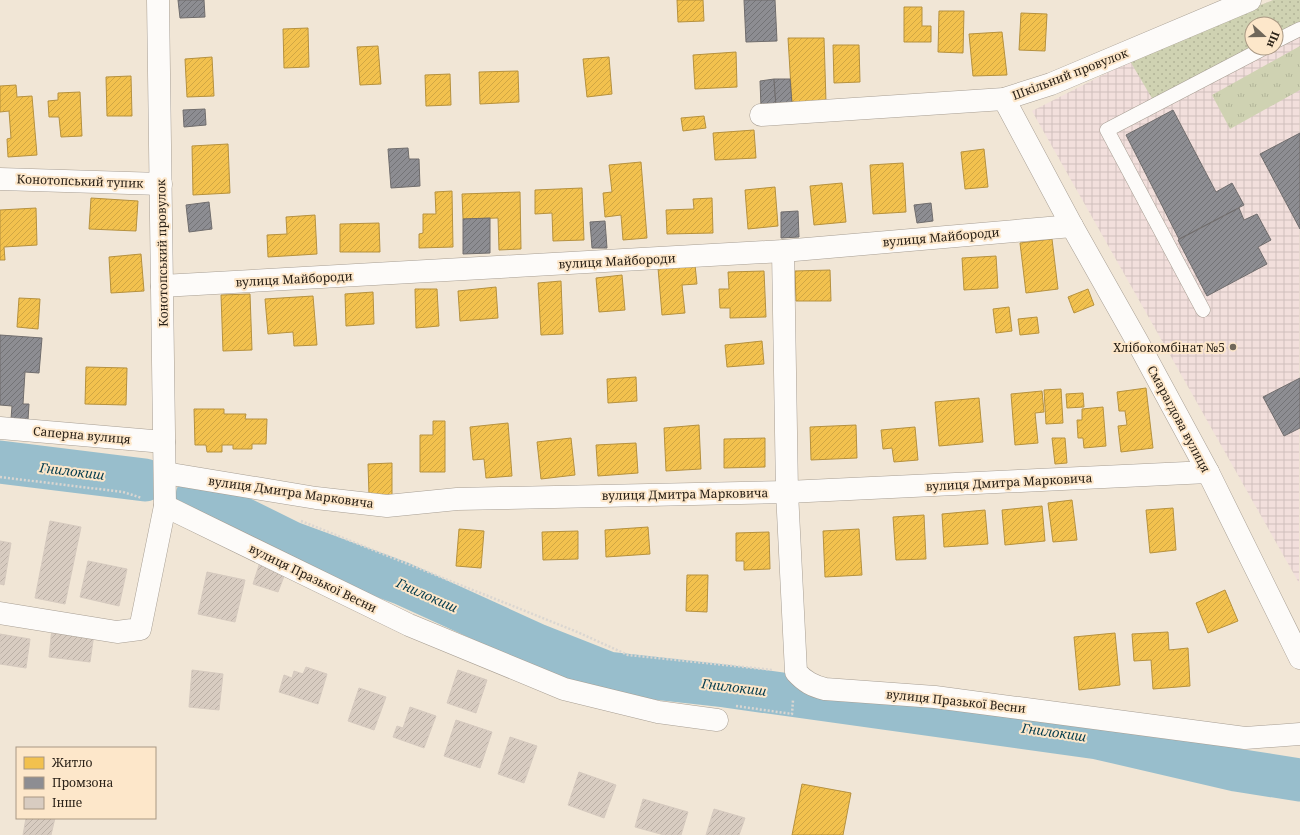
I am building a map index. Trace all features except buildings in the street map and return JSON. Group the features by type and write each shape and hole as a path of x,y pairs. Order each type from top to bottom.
{"street":[{"name":"Конотопський провулок","path":"158,0 165,506"},
{"name":"Шкільний провулок","path":"761,115 1004,99 1051,84 1250,0"},
{"name":"Смарагдова вулиця","path":"1004,99 1072,226 1137,341 1208,472 1300,658"},
{"name":"Конотопський тупик","path":"0,179 161,184"},
{"name":"вулиця Майбороди","path":"162,286 783,251 1072,226"},
{"path":"783,251 787,492 796,672"},
{"name":"Саперна вулиця","path":"0,428 164,442"},
{"name":"вулиця Дмитра Марковича","path":"165,473 316,498 387,506 457,499 787,492 1208,472"},
{"path":"0,613 116,632 140,629 165,506"},
{"name":"вулиця Празької Весни","path":"165,506 409,625 564,689 658,712 718,720"},
{"name":"вулиця Празької Весни","path":"796,672 804,680 814,686 826,689 935,697 1245,738 1300,734"}],"lane":[{"path":"1284,37 1300,29"},
{"path":"1203,310 1107,130 1249,56"}],"path":[{"path":"0,477 123,492 165,506"},
{"path":"300,520 568,628 628,655 796,672"},
{"path":"718,720 721,704 792,714 793,701"}],"shaded area":[{"name":"Хлібокомбінат №5","path":"1273,0 1300,0 1299,583 1032,111 1168,42"}],"green space":[{"path":"1273,0 1300,0 1300,23 1284,32 1284,16 1244,16 1244,52 1153,100 1130,61 1168,42"},
{"path":"1300,46 1300,90 1230,129 1212,95"}],"waterway":[{"name":"Гнилокиш","path":"0,462 145,480"},
{"name":"Гнилокиш","path":"197,496 292,543 401,583 537,645 608,673 725,686 1098,738 1236,770 1300,780"}],"place":[{"name":"Хлібокомбінат №5","path":"1233,347"}]}
